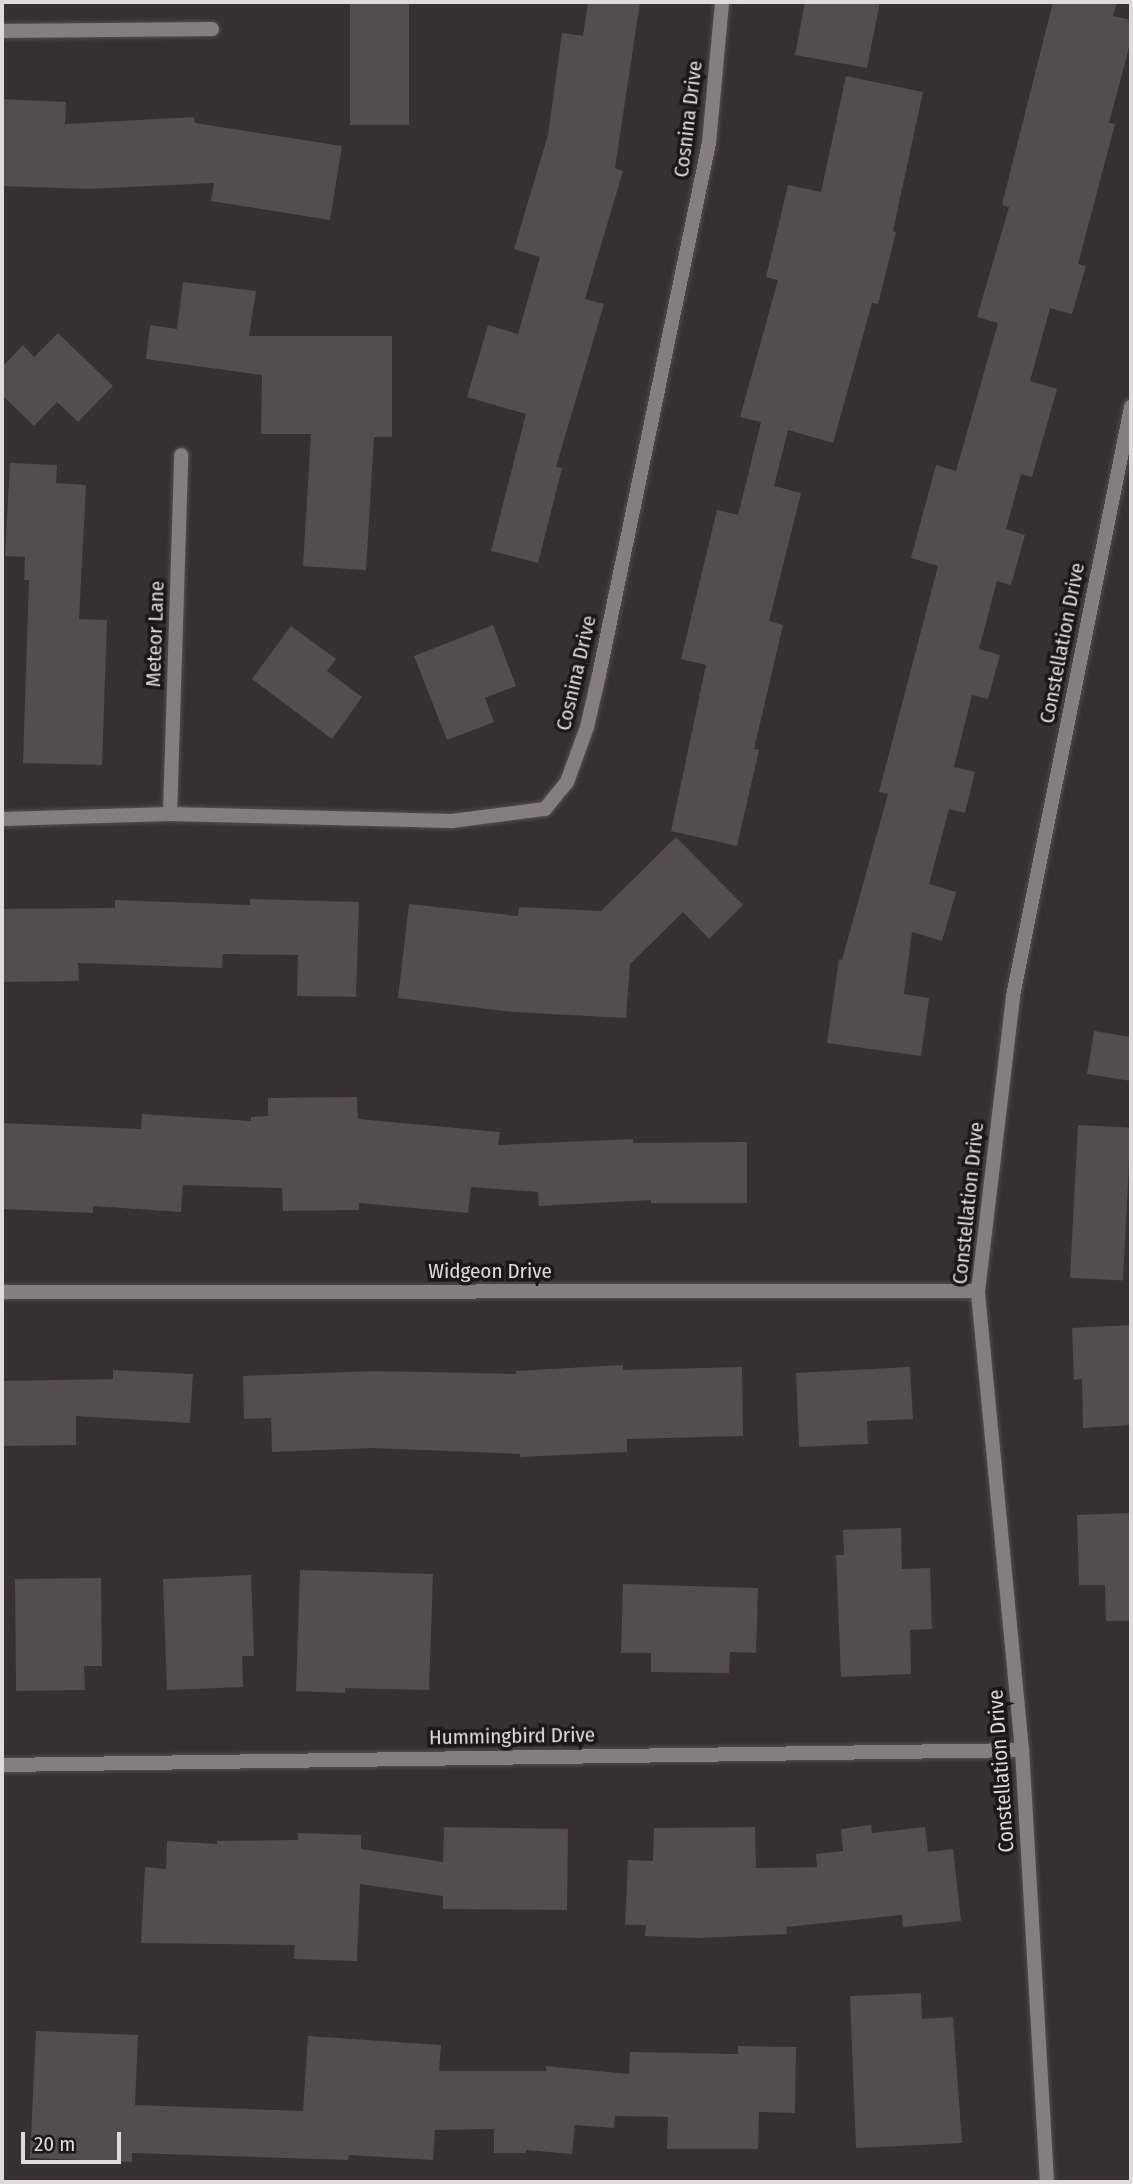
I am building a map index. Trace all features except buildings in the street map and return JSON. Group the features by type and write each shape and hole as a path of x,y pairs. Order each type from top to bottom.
{"street":[{"name":"Cosnina Drive","path":"2,819 170,814 452,821 545,809 567,782 587,727 599,675 709,143 722,2"},
{"path":"2,32 212,29"},
{"name":"Constellation Drive","path":"1047,2182 1023,1750 978,1291 1013,996 1131,407"},
{"name":"Meteor Lane","path":"170,814 181,455"},
{"name":"Widgeon Drive","path":"2,1292 978,1291"},
{"name":"Hummingbird Drive","path":"2,1765 1023,1750"}]}
